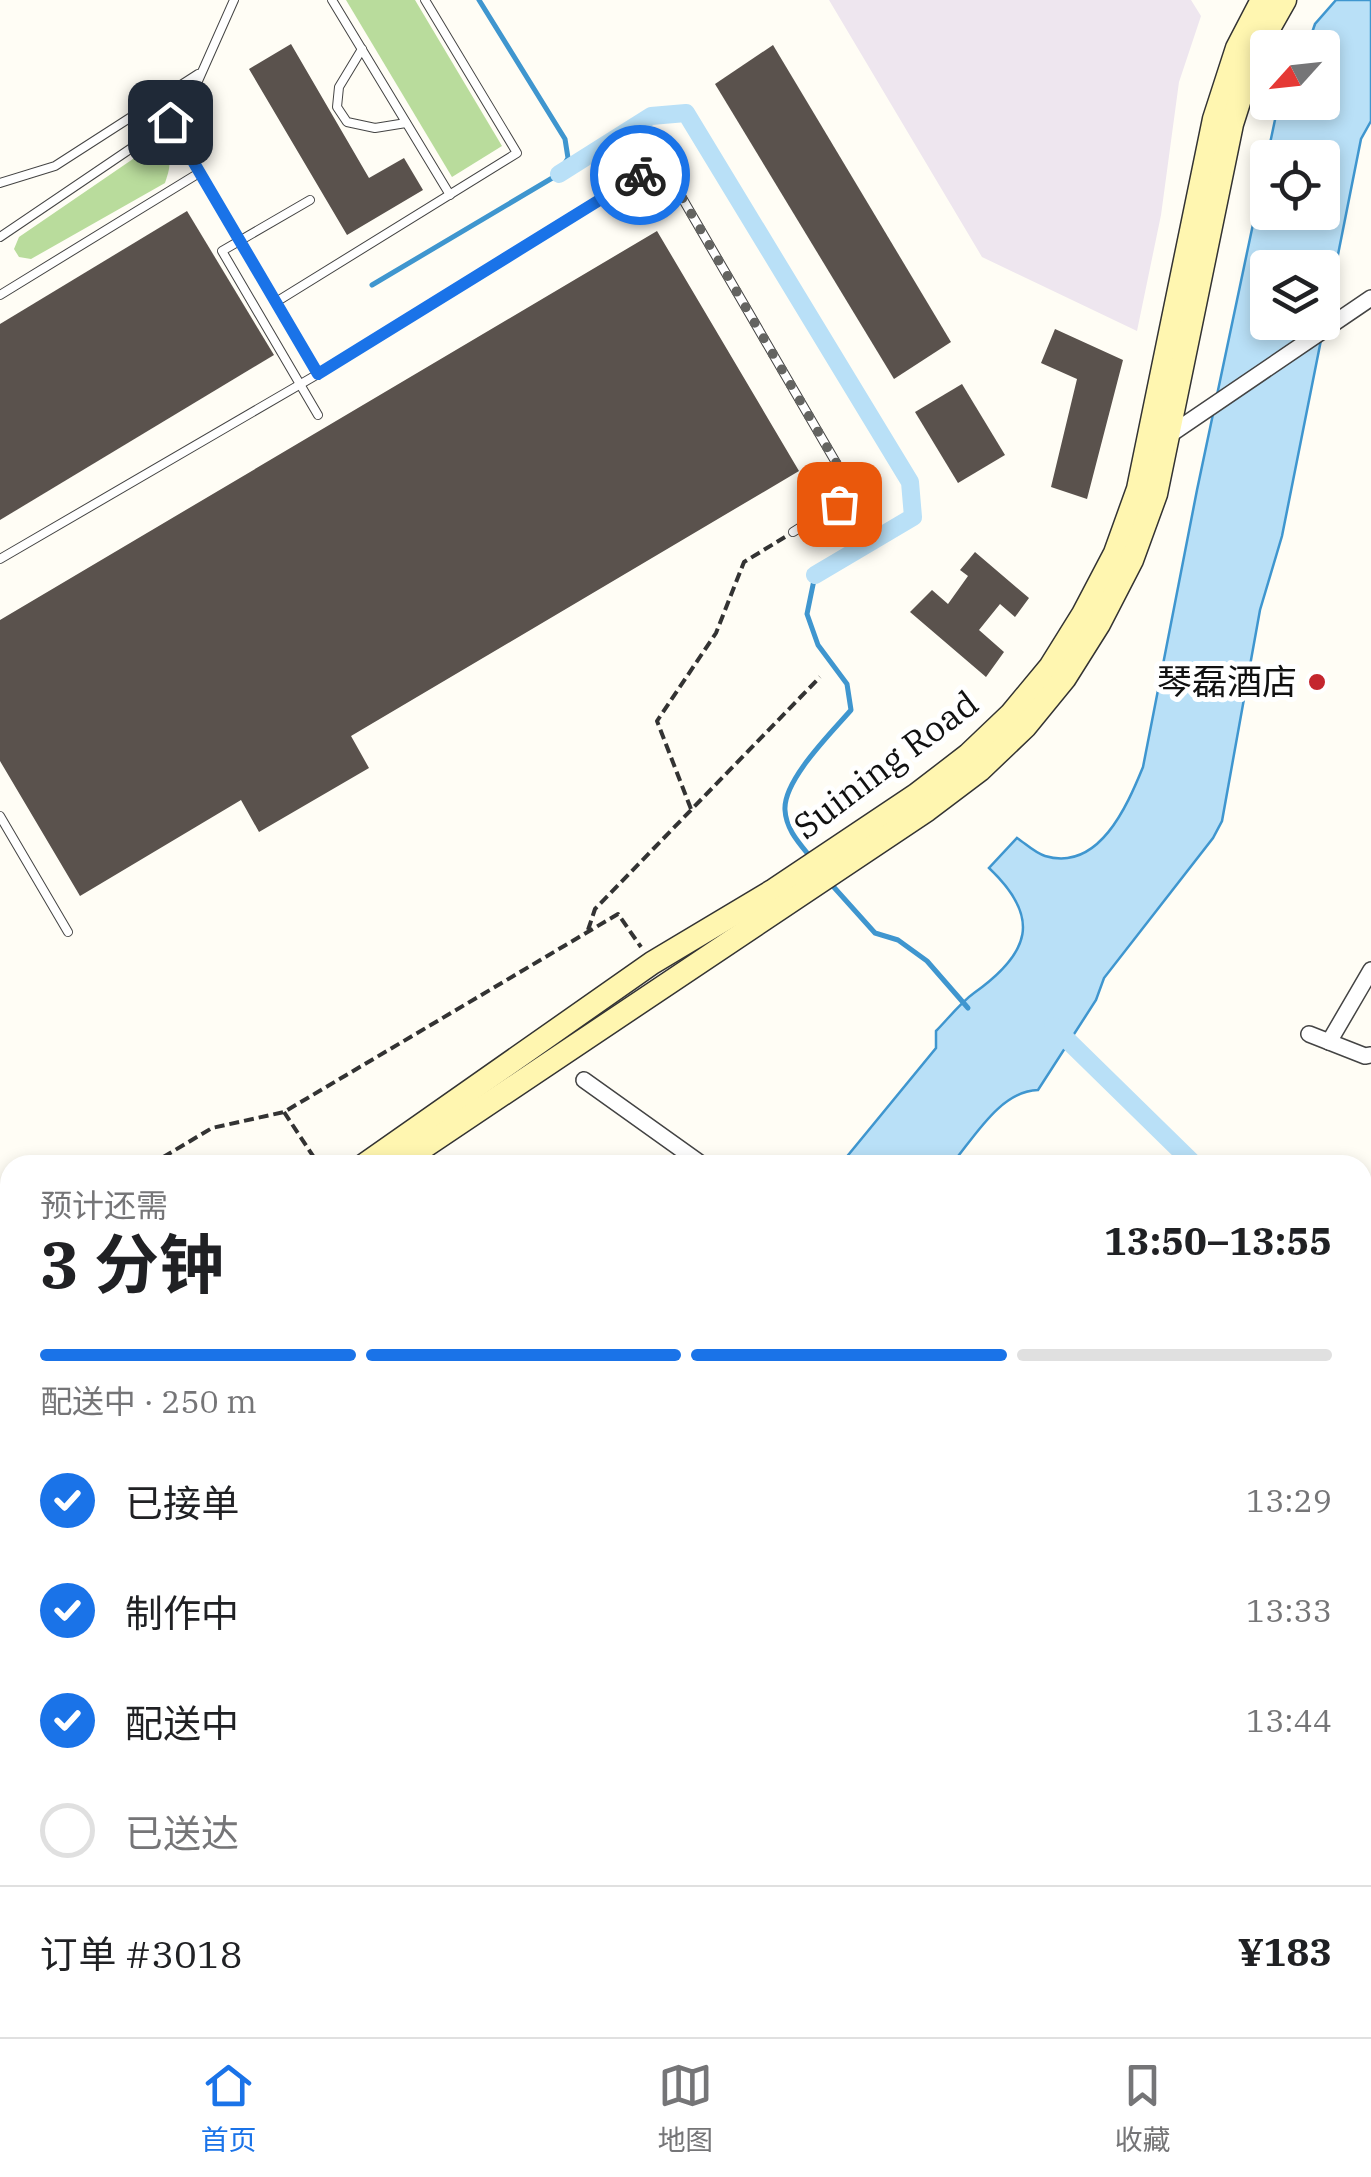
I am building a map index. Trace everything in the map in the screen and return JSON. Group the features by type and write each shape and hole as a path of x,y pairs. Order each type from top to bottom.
{"main road":[{"name":"Suining Road","path":"411,1155 822,869 968,756 1011,714 1050,667 1115,553 1138,488 1214,119 1237,48 1262,0"},
{"name":"Suining Road","path":"822,869 927,810 980,770 1025,726 1065,678 1099,624 1132,560 1156,494 1232,124 1254,55 1285,0"},
{"name":"Suining Road","path":"378,1155 652,963 781,897"}],"street":[{"path":"1146,451 1366,301"},
{"path":"1330,1042 1371,970"},
{"path":"1308,1034 1371,1055"},
{"path":"584,1080 690,1155"}],"lane":[{"path":"0,236 170,122 190,99 234,0"},
{"path":"332,0 450,194"},
{"path":"276,302 518,153 425,0"},
{"path":"362,49 339,86 337,108 347,122 375,128 406,123"},
{"path":"0,183 55,166 201,72"},
{"path":"170,122 318,374"},
{"path":"0,559 300,385 641,174 653,172 674,184 849,485 846,498 793,532"},
{"path":"0,294 200,173"},
{"path":"310,200 222,251 318,415"},
{"path":"0,816 68,932"}],"path":[{"path":"692,810 657,722 716,633 744,562 793,532"},
{"path":"587,932 595,909 820,677"},
{"path":"167,1155 212,1128 284,1112 618,914 652,963"},
{"path":"284,1112 312,1155"}],"shaded area":[{"path":"829,0 1191,0 1201,16 1179,82 1161,215 1137,331 982,257"}],"green space":[{"path":"346,0 415,0 502,146 452,177"},
{"path":"149,148 161,148 169,160 165,183 31,259 19,257 14,249 19,237"}],"water":[{"path":"1336,0 1371,0 1371,121 1361,139 1339,250 1250,250 1250,340 1321,340 1282,536 1260,610 1222,821 1213,838 1104,978 1096,1000 1038,1090 1024,1092 1000,1107 959,1155 848,1155 936,1048 936,1031 1007,964 1017,949 1022,919 1017,903 989,868 1017,838 1041,855 1064,858 1096,845 1119,817 1143,767 1252,230 1340,230 1340,140 1271,140 1275,120 1340,120 1340,30 1313,30"}],"building":[{"path":"291,44 369,178 404,158 423,190 347,235 249,69"},
{"path":"773,45 951,342 894,379 715,84"},
{"path":"187,211 274,355 0,520 0,324"},
{"path":"657,231 799,471 351,736 369,768 259,832 241,800 80,896 0,761 0,620"},
{"path":"1055,329 1123,360 1087,499 1051,487 1077,379 1041,363"},
{"path":"962,384 1005,455 958,483 915,412"},
{"path":"975,552 1029,598 1015,617 1000,604 979,630 1004,652 986,677 910,612 932,590 948,604 968,576 960,570"}],"waterway":[{"path":"372,285 559,174 568,158 565,139 479,0"},
{"path":"559,174 651,116 686,113 910,482 913,517 815,575"},
{"path":"812,859 788,824 786,798 810,757 851,710 847,684 818,645 807,614 815,575"},
{"path":"831,884 875,933 898,940 927,961 968,1008"},
{"path":"1053,1026 1185,1155"}],"way so far":[{"path":"640,175 653,172 674,184 849,485 846,498 839,504"}],"place":[{"name":"琴磊酒店","path":"1317,682"}],"route":[{"path":"170,122 318,374 640,175"}]}
